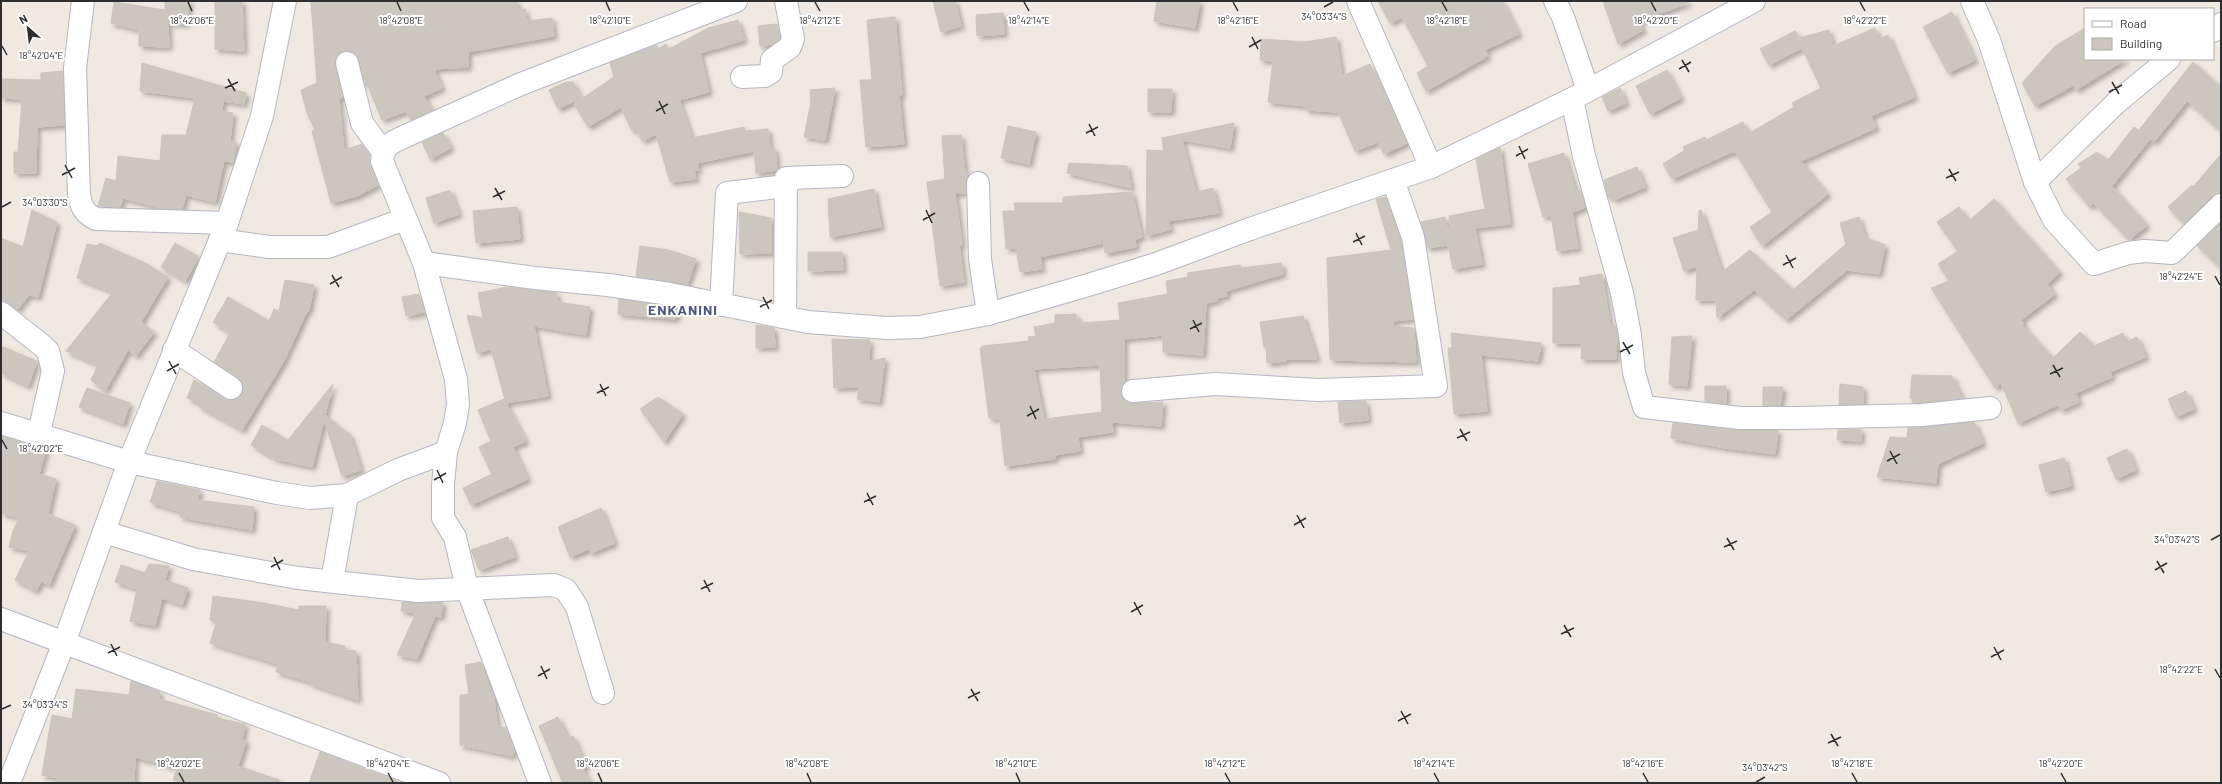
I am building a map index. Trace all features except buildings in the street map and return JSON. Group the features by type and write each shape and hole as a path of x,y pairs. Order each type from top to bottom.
{"street":[{"path":"83,1 75,68 79,194 81,205 86,214 96,219 223,232 269,247 328,247 405,219"},
{"path":"9,783 64,642 129,462 223,232 262,116 285,1"},
{"path":"540,783 467,588 455,537 443,518 443,485 446,452 456,423 458,404 456,379 424,263 382,161 383,152 390,144 399,139 521,84 736,1"},
{"path":"742,77 765,76 771,72 772,60 792,44 793,39 786,1"},
{"path":"1358,1 1431,167"},
{"path":"1555,1 1563,17 1580,95 1584,156 1622,293 1630,335 1634,373 1644,407 1740,418 1922,415 1990,408"},
{"path":"424,263 535,278 608,285 721,304 808,322 887,328 920,327 988,314 1156,264 1250,228 1431,167 1580,95 1754,1"},
{"path":"1972,1 1989,40 2035,182 2054,220 2094,264 2128,252 2145,251 2172,253 2221,205"},
{"path":"2035,182 2116,103 2168,60"},
{"path":"348,63 362,123 383,152"},
{"path":"785,317 786,178 842,176"},
{"path":"1133,391 1215,384 1318,390 1436,386 1413,237 1393,180"},
{"path":"978,183 980,259 988,314"},
{"path":"721,304 726,193 787,186"},
{"path":"1,313 44,346 51,361 53,370 39,433"},
{"path":"174,350 231,388"},
{"path":"1,423 39,433 129,462 277,493 310,498 347,495 398,470 446,452"},
{"path":"332,581 347,495"},
{"path":"104,532 193,559 298,578 418,591 467,588 494,589 554,585 566,590 577,607 603,693"},
{"path":"1,619 439,783"}],"district":[{"name":"ENKANINI","path":"683,309"}]}
